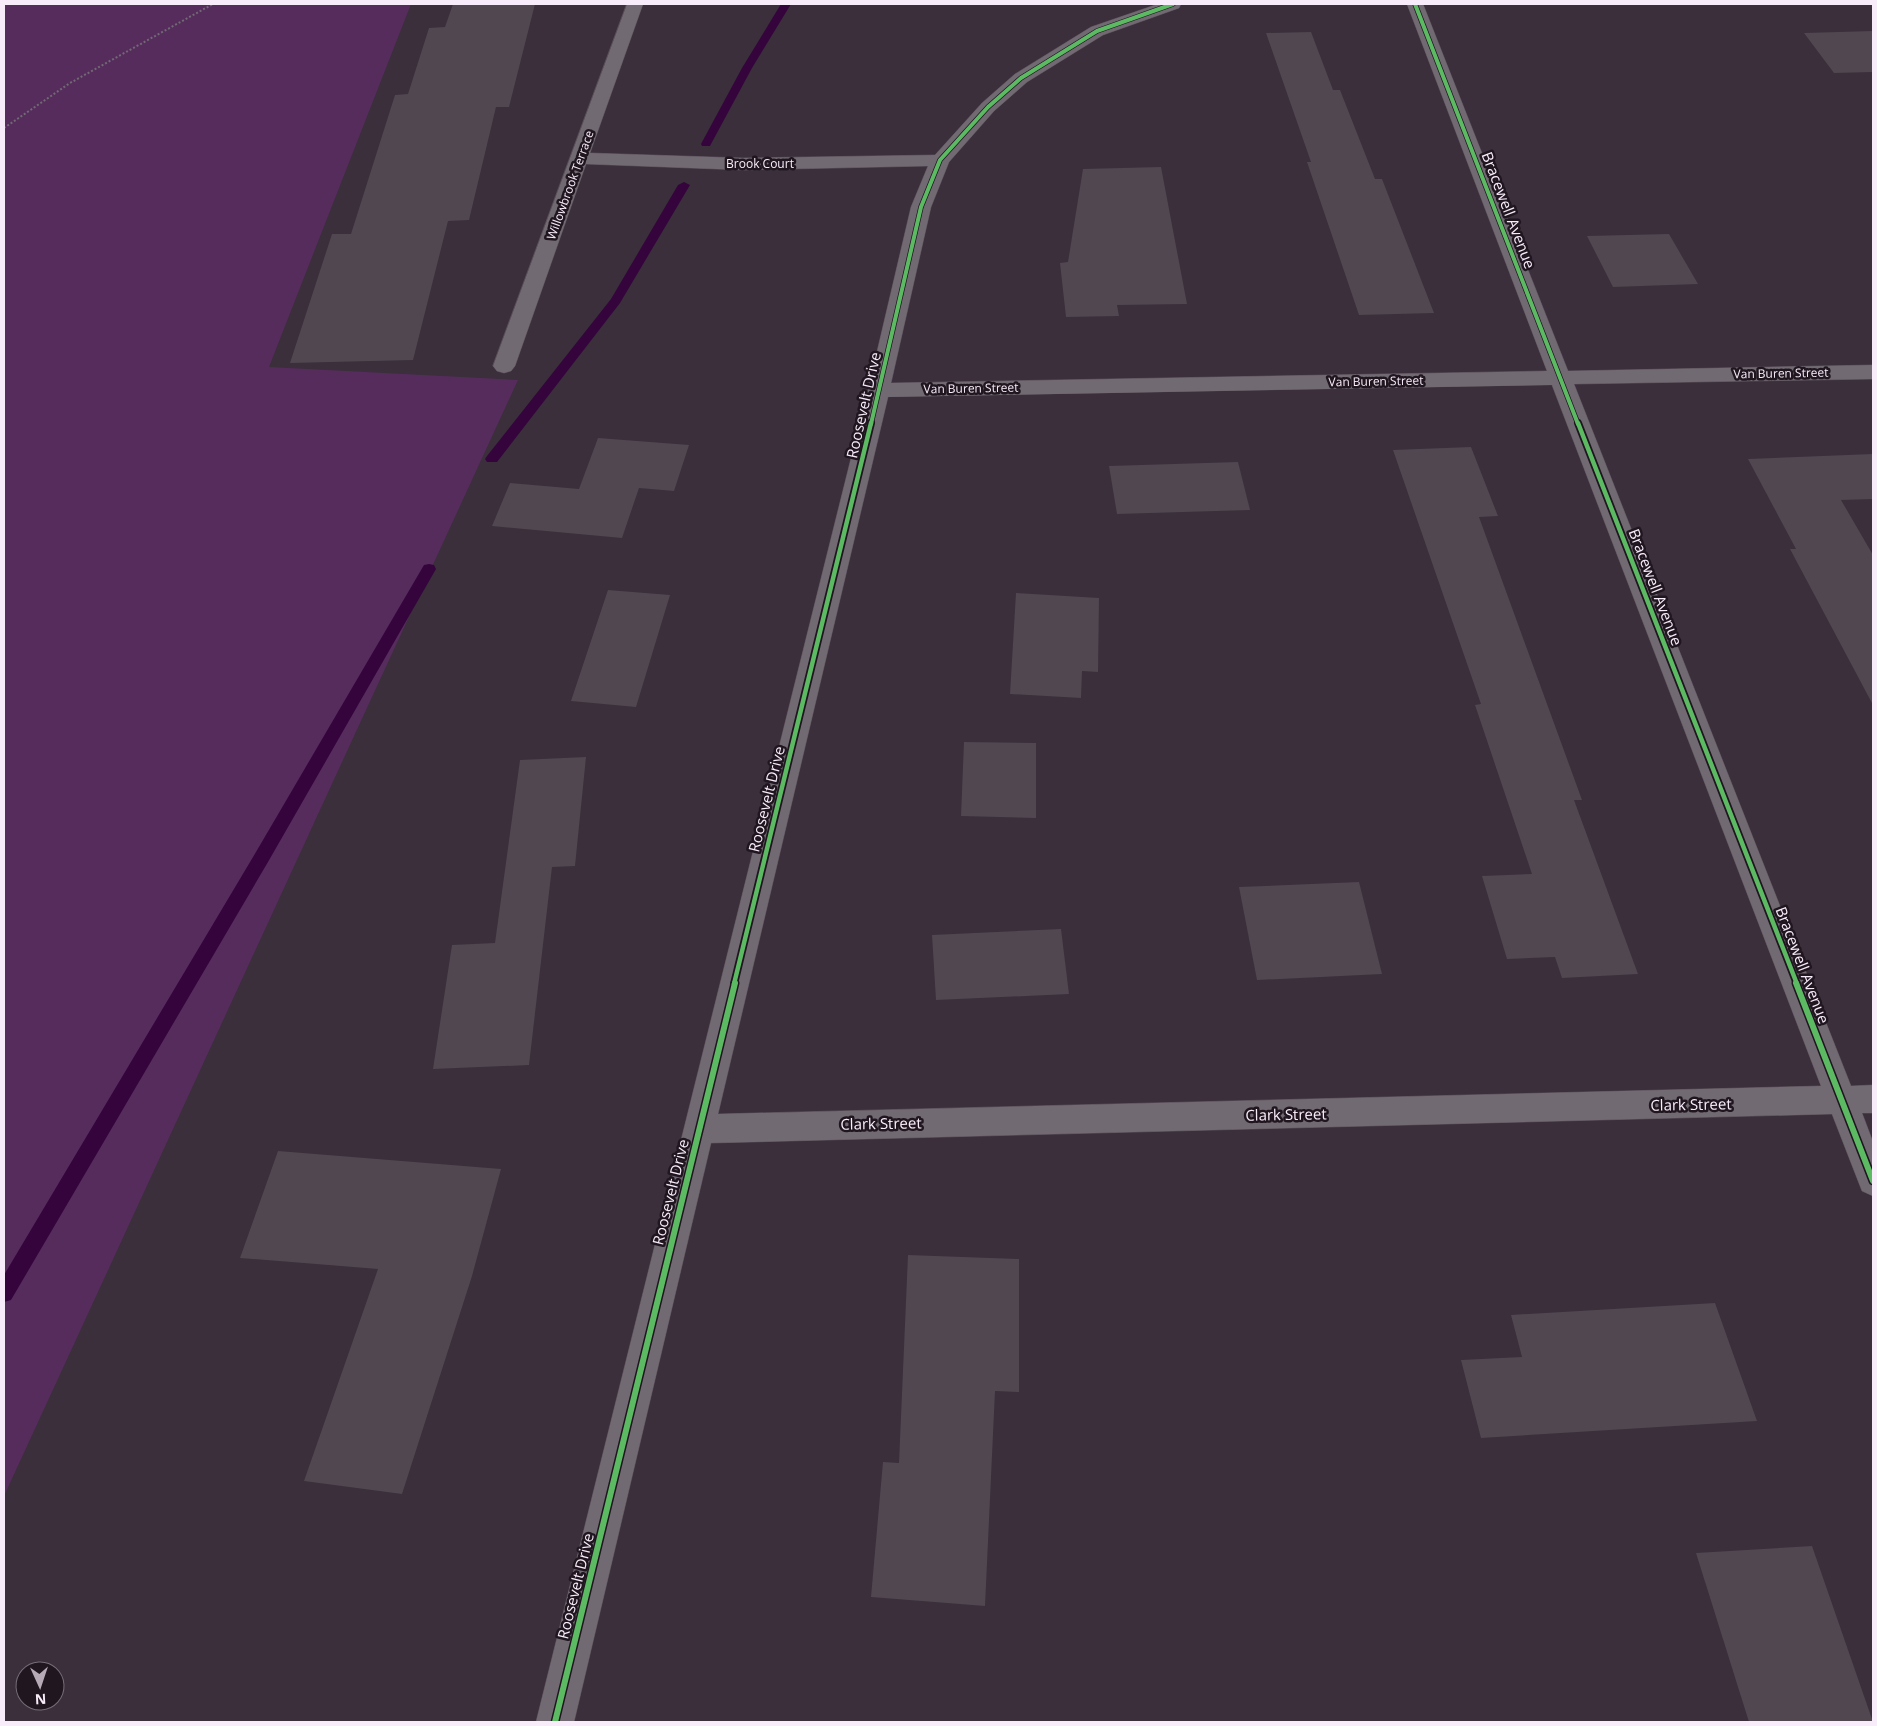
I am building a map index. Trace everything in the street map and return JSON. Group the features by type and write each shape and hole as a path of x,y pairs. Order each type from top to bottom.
{"street":[{"name":"Willowbrook Terrace","path":"504,366 635,4"},
{"name":"Roosevelt Drive","path":"555,1722 879,390 921,207 940,160 988,107 1021,78 1097,31 1173,4"},
{"name":"Bracewell Avenue","path":"1415,4 1873,1180"},
{"name":"Brook Court","path":"579,158 743,164 940,160"},
{"name":"Van Buren Street","path":"879,390 1873,372"},
{"name":"Clark Street","path":"698,1129 1873,1100"}],"path":[{"path":"4,128 70,84 213,4"}],"shaded area":[{"path":"4,4 411,4 269,367 518,380 4,1496"}],"building":[{"path":"453,4 535,4 509,107 496,107 469,220 448,221 413,360 290,363 332,234 351,234 395,95 408,94 429,28 445,27"},
{"path":"1873,31 1873,72 1834,73 1804,33"},
{"path":"1311,32 1333,90 1340,90 1375,179 1382,179 1434,313 1359,315 1307,162 1311,162 1266,33"},
{"path":"1161,167 1187,304 1117,305 1119,316 1066,317 1060,263 1068,262 1083,169"},
{"path":"1669,234 1698,284 1613,287 1587,236"},
{"path":"598,438 689,445 674,491 639,488 622,538 492,526 510,483 579,489"},
{"path":"1471,447 1498,516 1479,517 1582,800 1574,800 1638,974 1562,978 1555,957 1507,959 1482,876 1532,874 1475,705 1481,704 1393,450"},
{"path":"1873,454 1873,499 1841,500 1873,555 1873,705 1790,549 1796,549 1748,459"},
{"path":"1238,462 1250,510 1117,514 1109,466"},
{"path":"608,590 670,595 636,707 571,701"},
{"path":"1016,593 1099,598 1098,672 1082,671 1081,698 1010,694"},
{"path":"964,742 1036,743 1036,818 961,816"},
{"path":"586,757 575,866 552,867 529,1065 433,1069 452,945 495,943 520,760"},
{"path":"1359,882 1382,974 1257,980 1239,887"},
{"path":"1061,929 1069,994 936,1000 932,935"},
{"path":"278,1151 501,1169 472,1276 402,1494 304,1481 378,1269 240,1258"},
{"path":"908,1255 1019,1259 1019,1392 995,1391 985,1606 871,1597 883,1462 899,1463"},
{"path":"1715,1303 1757,1421 1481,1438 1461,1360 1522,1357 1511,1315"},
{"path":"1812,1546 1873,1722 1749,1722 1696,1553"}],"waterway":[{"path":"706,144 747,68 786,4"},
{"path":"492,459 616,300 684,185"},
{"path":"4,1293 262,857 429,569"}],"cycle path":[{"path":"555,1722 879,390 921,207 940,160 988,107 1021,78 1097,31 1173,4"},
{"path":"1415,4 1873,1181"}]}
